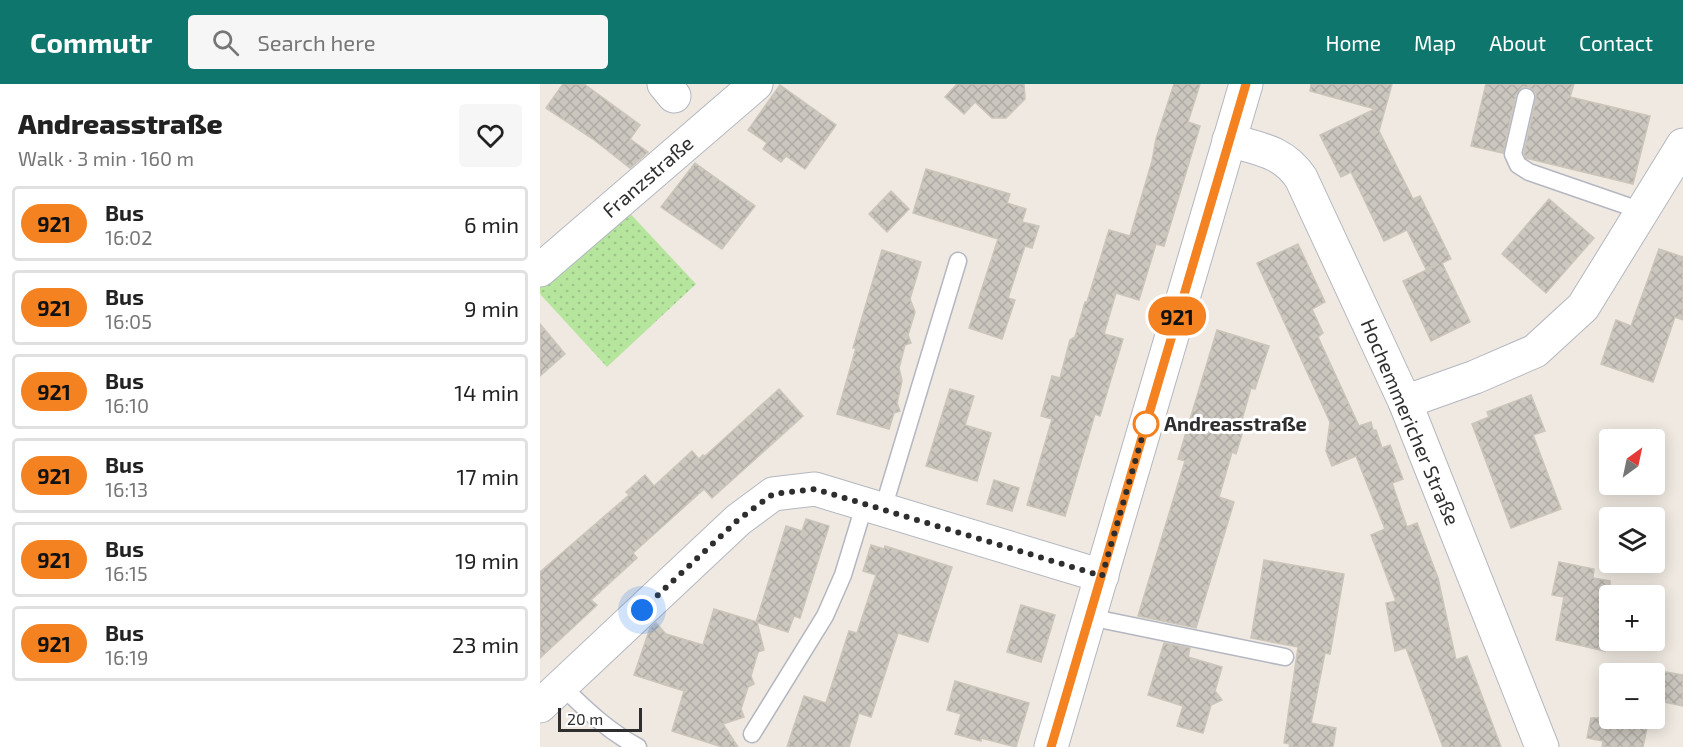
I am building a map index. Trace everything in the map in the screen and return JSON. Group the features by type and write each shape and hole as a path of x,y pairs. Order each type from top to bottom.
{"street":[{"name":"Franzstraße","path":"540,270 756,84"},
{"path":"1051,747 1246,84"},
{"name":"Hochemmericher Straße","path":"1229,140 1279,156 1292,165 1301,178 1405,402 1542,747"},
{"path":"1405,402 1475,377 1535,351 1583,307 1683,146"},
{"path":"551,695 738,520 773,494 815,489 1102,576"}],"lane":[{"path":"1526,97 1513,154 1518,165 1529,172 1642,212"},
{"path":"752,734 825,616 874,506 958,261"},
{"path":"1089,618 1285,657"},
{"path":"551,695 638,747"}],"green space":[{"path":"624,207 696,284 607,367 540,294 540,284"}],"building":[{"path":"563,84 584,84 640,125 630,139 648,152 630,168 593,139 546,108"},
{"path":"957,84 1024,84 1025,99 1006,118 992,118 975,102 964,114 945,97"},
{"path":"1174,84 1200,84 1188,122 1200,126 1164,246 1156,244 1139,300 1116,293 1104,334 1123,339 1100,416 1095,414 1065,516 1027,505 1052,419 1041,416 1052,376 1060,378 1070,340 1075,337 1109,230 1130,236 1152,161 1156,139"},
{"path":"1311,84 1392,84 1379,131 1413,199 1420,196 1451,259 1442,263 1470,322 1431,341 1403,281 1439,264 1426,269 1407,230 1384,241 1351,172 1341,177 1320,135 1375,109 1310,91"},
{"path":"1486,84 1574,84 1570,97 1650,116 1633,184 1526,158 1524,153 1536,99 1536,93 1529,87 1522,87 1516,94 1503,153 1471,146"},
{"path":"780,85 836,125 805,169 786,156 781,162 763,149 767,143 748,130"},
{"path":"695,163 755,206 722,249 661,207"},
{"path":"926,169 1010,194 1007,203 1026,209 1022,222 1039,226 1032,248 1025,246 1008,298 1015,300 1002,339 969,328 998,239 913,213"},
{"path":"891,191 909,209 887,232 869,214"},
{"path":"1549,199 1594,238 1546,293 1502,254"},
{"path":"1298,244 1325,302 1312,309 1323,333 1318,337 1359,426 1371,422 1382,448 1390,445 1403,479 1392,483 1407,527 1417,523 1438,578 1456,660 1467,656 1501,747 1443,747 1406,648 1395,651 1386,603 1396,601 1371,535 1385,529 1356,456 1332,466 1326,451 1330,422 1257,263"},
{"path":"1659,249 1683,257 1683,320 1675,317 1653,382 1601,364 1616,320 1631,326"},
{"path":"882,250 921,262 910,299 915,312 908,335 911,343 905,345 899,368 902,381 897,403 900,411 894,413 889,429 837,414 856,348 853,348"},
{"path":"540,324 565,354 540,376"},
{"path":"1217,330 1269,346 1255,389 1251,388 1239,430 1243,431 1236,454 1232,452 1219,497 1234,502 1196,628 1138,616 1185,461 1178,459"},
{"path":"779,389 803,416 712,498 704,489 633,553 637,558 591,600 597,605 540,658 540,572 629,495 626,492 645,475 654,486 692,451 699,459 705,456"},
{"path":"950,389 974,396 965,425 991,433 977,481 926,466"},
{"path":"1531,395 1545,431 1533,435 1561,509 1511,528 1472,424 1489,417 1487,412"},
{"path":"994,480 1019,488 1012,511 987,504"},
{"path":"806,519 829,526 800,618 794,616 788,632 756,622 786,526 802,531"},
{"path":"871,545 884,549 885,546 952,567 928,642 898,633 871,717 859,713 849,747 787,747 804,696 826,703 849,631 857,633 876,575 863,571"},
{"path":"1264,560 1344,574 1330,654 1325,653 1311,723 1336,728 1333,747 1289,747 1290,744 1284,743 1298,647 1251,638"},
{"path":"1559,562 1594,569 1593,578 1610,581 1610,585 1599,585 1599,650 1556,640 1564,597 1552,595"},
{"path":"1021,605 1055,615 1041,662 1007,652"},
{"path":"714,609 757,622 764,650 758,652 751,676 754,684 748,687 741,709 744,717 723,724 738,747 722,747 672,731 684,691 634,675 650,628 656,623 666,634 703,645"},
{"path":"1164,643 1190,648 1188,657 1222,667 1215,691 1222,700 1211,705 1203,733 1177,726 1183,706 1148,695"},
{"path":"1665,672 1683,675 1683,706 1665,702"},
{"path":"955,681 1029,703 1016,747 955,734 961,714 947,710"},
{"path":"1591,718 1599,718 1599,729 1647,729 1643,747 1602,747 1603,741 1587,738"}],"bus line":[{"name":"921","path":"1051,747 1246,84"}],"place":[{"name":"Andreasstraße","path":"1146,424"}],"route":[{"path":"642,610 738,520 773,494 815,489 1102,576 1146,424"}]}
